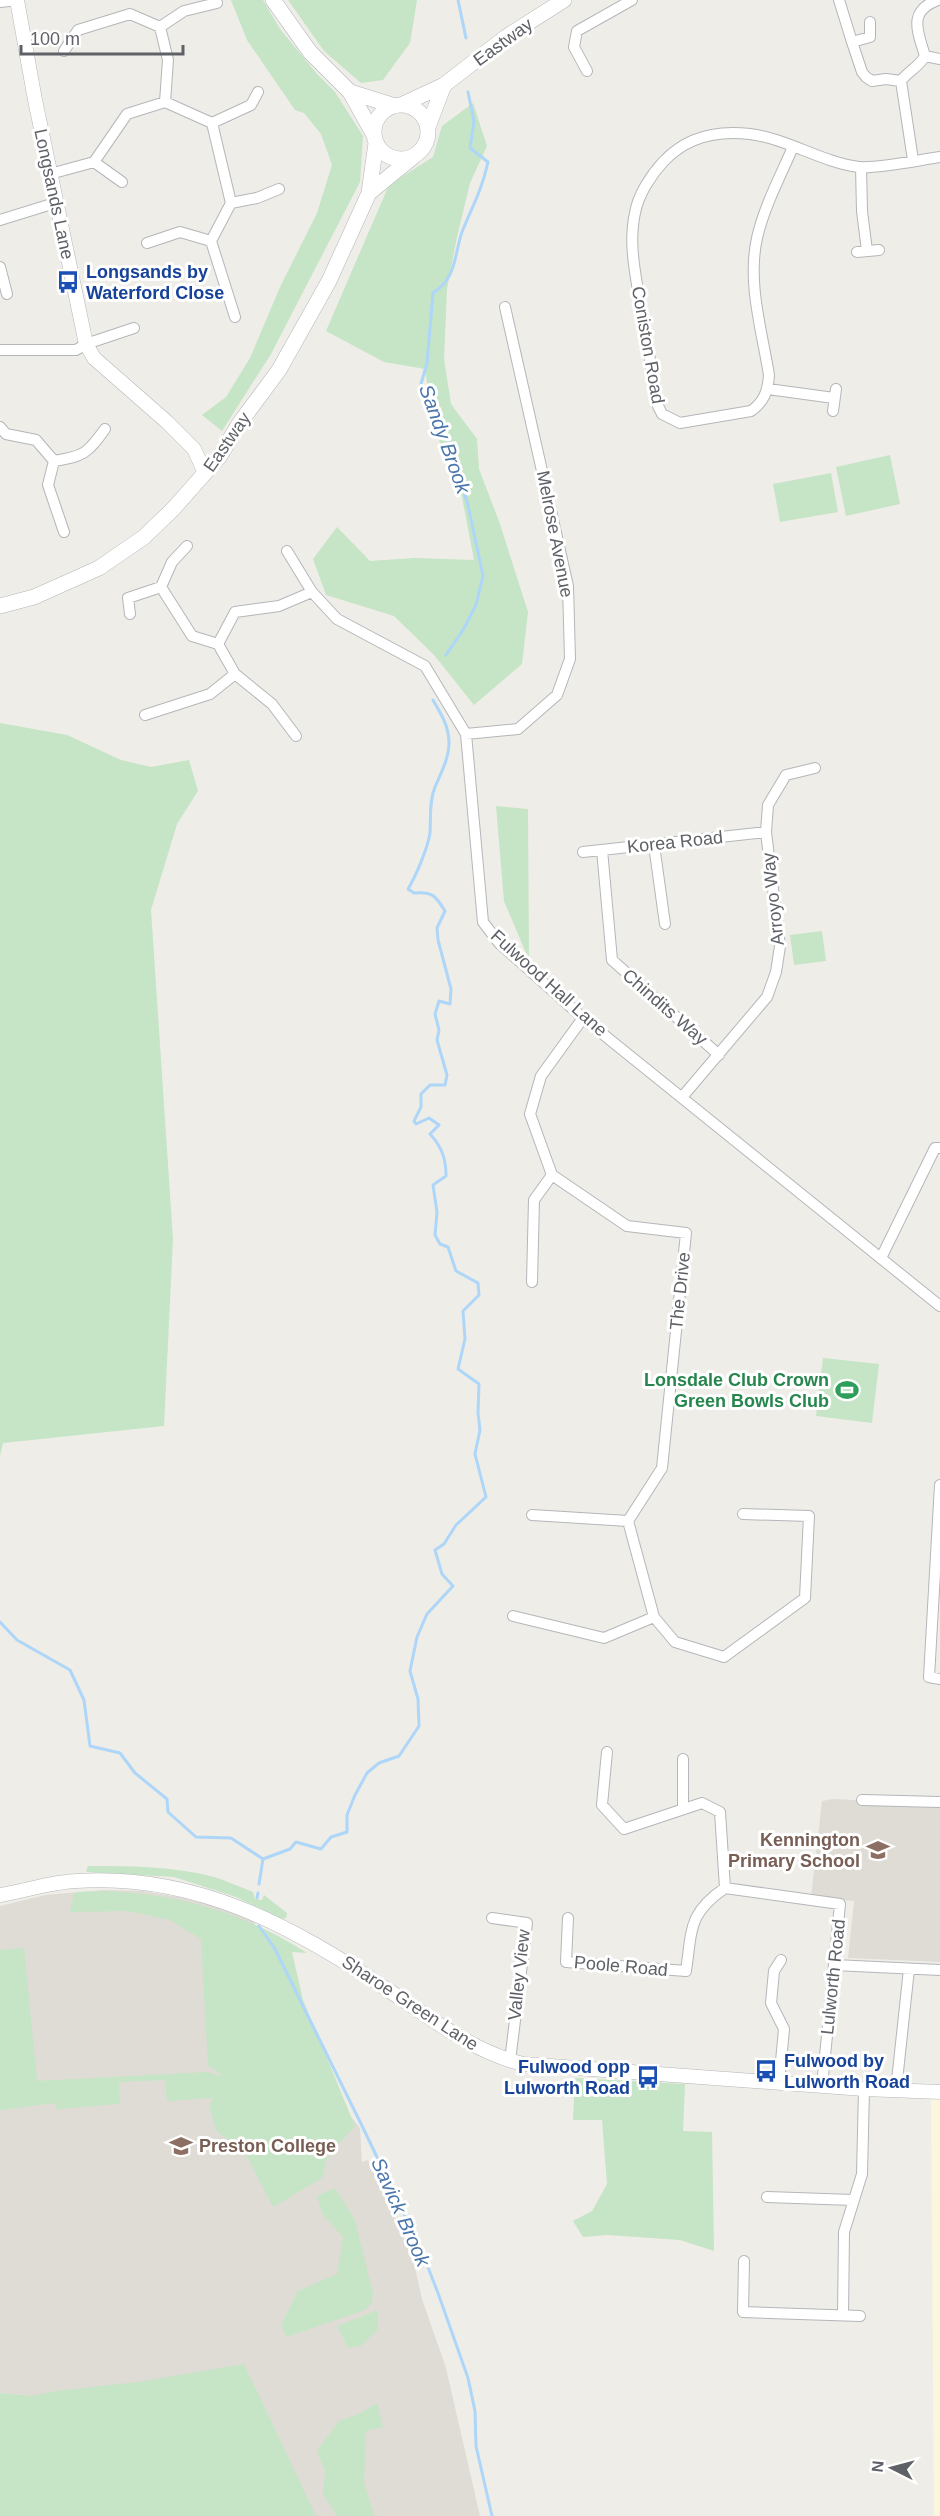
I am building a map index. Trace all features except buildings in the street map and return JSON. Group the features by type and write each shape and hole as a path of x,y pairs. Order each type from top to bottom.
{"main road":[{"path":"273,0 310,52 350,92 375,139 388,156 405,159 413,157 426,144 428,127 444,86"},
{"name":"Eastway","path":"398,105 444,86 506,38 564,0"},
{"path":"350,92 418,111 428,127"},
{"path":"375,139 377,120 382,113 398,105"},
{"name":"Eastway","path":"0,606 34,597 99,568 144,537 220,456 239,424 279,370 329,280 369,193 375,139"},
{"name":"Eastway","path":"369,193 413,157"}],"street":[{"path":"0,2 18,0"},
{"name":"Longsands Lane","path":"18,0 55,203 86,344 94,357 194,449 205,473"},
{"path":"587,70 574,47 577,31 632,0"},
{"path":"839,0 862,72 872,81 886,79 901,81"},
{"path":"925,56 917,29 917,19 926,4 938,0"},
{"path":"160,27 184,11 217,3"},
{"path":"64,51 78,30 130,14 160,27"},
{"path":"852,42 870,36 870,22"},
{"path":"160,27 168,60 165,102"},
{"path":"925,56 940,59"},
{"path":"913,160 901,81 906,74 918,66 925,56"},
{"path":"50,174 94,162 127,114 165,102 212,123 251,105 258,92"},
{"path":"212,123 231,203 211,241 235,317"},
{"name":"Coniston Road","path":"768,389 759,406 751,411 680,423 662,414 658,406 634,264 635,212 655,170 684,144 704,136 724,133 764,136 830,160 861,167 940,158"},
{"path":"793,147 768,205 757,237 754,259 754,282 769,375 768,389 835,394 832,411"},
{"path":"94,162 122,182"},
{"path":"861,167 862,211 868,251"},
{"path":"231,203 257,198 279,189"},
{"path":"0,220 55,203"},
{"path":"147,243 180,232 211,241"},
{"path":"0,267 7,294"},
{"name":"Melrose Avenue","path":"466,734 518,729 557,695 570,659 568,586 505,308"},
{"path":"0,350 75,350 134,328"},
{"path":"0,427 6,434 36,440 54,461"},
{"path":"54,461 76,457 90,450 105,429"},
{"name":"Longsands Lane","path":"194,449 220,456"},
{"path":"54,461 48,485 64,532"},
{"path":"130,614 128,598 161,587 172,562 186,546"},
{"name":"Fulwood Hall Lane","path":"286,551 312,592 337,619 425,666 466,734 483,922 499,943 583,1018 683,1096 940,1306"},
{"path":"161,587 192,636 218,644 235,675 272,704 296,736"},
{"path":"218,644 235,612 279,606 312,592"},
{"path":"145,715 210,694 235,675"},
{"name":"Arroyo Way","path":"683,1096 767,997 776,972 780,946 766,832 768,805 786,775 815,768"},
{"name":"Korea Road","path":"584,852 766,832"},
{"path":"654,845 665,924"},
{"name":"Chindits Way","path":"602,850 612,960 719,1055"},
{"path":"532,1282 534,1200 552,1175 530,1114 541,1076 583,1018"},
{"path":"881,1258 936,1149 940,1148"},
{"name":"The Drive","path":"552,1175 627,1226 686,1233 662,1468 628,1521"},
{"path":"935,1678 940,1485"},
{"path":"532,1515 628,1521 654,1617 675,1642 724,1657 806,1598 809,1516 743,1514"},
{"path":"513,1616 604,1638 654,1617"},
{"path":"607,1752 602,1804 624,1829 702,1803 720,1812 725,1888"},
{"path":"682,1759 683,1809"},
{"path":"862,1800 940,1803"},
{"name":"Sharoe Green Lane","path":"0,1895 75,1881 115,1881 158,1885 228,1902 335,1954 478,2048 510,2061 539,2066 864,2089 940,2092"},
{"name":"Lulworth Road","path":"725,1888 840,1904 822,2086"},
{"name":"Poole Road","path":"568,1918 566,1962 686,1971 693,1920 706,1901 725,1888"},
{"name":"Valley View","path":"492,1917 527,1923 510,2061"},
{"path":"779,2083 784,2029 771,2003 774,1971 782,1960"},
{"path":"834,1965 940,1970"},
{"path":"896,2090 909,1969"},
{"path":"843,2315 844,2232 862,2174 864,2089"},
{"path":"767,2196 853,2200"},
{"path":"744,2261 743,2312 860,2316"}],"shaded area":[{"name":"Kennington Primary School","path":"833,1799 940,1804 940,1962 848,1958 854,1901 811,1897 822,1801"},
{"name":"Preston College","path":"103,1890 143,1891 179,1897 223,1908 254,1920 255,1927 346,2110 360,2128 362,2162 368,2160 410,2245 422,2299 446,2368 480,2516 0,2516 31,2396 0,2393 0,1906 45,1895"},
{"path":"931,2098 940,2099 940,2516 934,2516"}],"green space":[{"path":"231,0 263,0 280,29 335,92 363,136 360,182 271,354 222,431 202,415 226,397 250,358 280,287 317,213 332,165 321,134 304,113 295,110 247,40"},
{"path":"288,0 417,0 410,43 383,80 361,83 324,51"},
{"path":"473,103 487,146 470,183 457,237 447,289 444,359 451,404 477,439 479,469 500,524 528,612 522,664 474,705 434,655 394,616 326,595 313,559 337,527 370,561 414,558 474,560 462,497 433,425 425,369 384,362 326,331 389,185 433,157 442,126"},
{"path":"890,455 900,504 846,516 836,467"},
{"path":"831,473 838,512 780,522 773,484"},
{"path":"0,723 67,735 121,760 151,767 189,760 198,791 177,824 151,910 173,1239 164,1426 3,1443 0,1456"},
{"path":"496,806 528,809 529,960 504,901"},
{"path":"822,931 826,961 794,965 790,935"},
{"name":"Lonsdale Club Crown Green Bowls Club","path":"823,1358 879,1364 872,1423 816,1416"},
{"path":"88,1866 136,1867 199,1873 253,1892 255,1899 262,1900 264,1895 287,1913 286,1918 282,1919 236,1897 174,1877 86,1872"},
{"path":"107,1891 161,1897 211,1908 259,1927 307,1953 292,1952 303,2000 355,2126 328,2155 322,2178 273,2207 247,2156 216,2130 209,2105 213,2098 167,2101 165,2080 119,2082 120,2104 56,2109 55,2103 0,2110 0,1950 24,1948 37,2081 207,2072 224,2077 208,2065 201,1939 170,1920 128,1911 70,1912 74,1894"},
{"path":"575,2078 685,2084 683,2131 712,2132 714,2251 680,2240 607,2235 583,2237 573,2221 592,2211 607,2184 602,2120 573,2120"},
{"path":"335,2188 355,2220 373,2294 372,2303 365,2310 286,2337 281,2325 298,2291 337,2274 343,2237 323,2215 317,2196"},
{"path":"378,2310 378,2329 361,2346 348,2348 337,2326"},
{"path":"244,2364 316,2516 0,2516 0,2393 32,2396 56,2391 138,2382"},
{"path":"377,2403 383,2427 366,2431 364,2482 374,2516 337,2516 323,2494 325,2472 317,2451 339,2421 359,2414"}],"waterway":[{"name":"Sandy Brook","path":"458,0 466,38"},
{"name":"Sandy Brook","path":"446,655 476,605 483,576 468,505 441,418 421,384 427,363 433,293 447,280 454,266 462,232 480,190 488,162 470,148 474,121 468,92"},
{"path":"263,1859 290,1849 296,1842 321,1849 331,1837 347,1832 347,1815 367,1773 379,1763 399,1756 419,1726 418,1699 410,1671 417,1637 427,1614 453,1586 442,1574 435,1550 444,1544 456,1525 486,1497 475,1454 480,1430 479,1384 458,1369 465,1339 463,1311 479,1295 478,1283 456,1271 448,1247 440,1244 435,1235 437,1212 433,1185 446,1176 442,1154 430,1134 439,1125 429,1118 416,1124 414,1121 421,1107 421,1094 430,1085 445,1085 447,1075 437,1040 439,1030 435,1014 439,1001 450,1004 451,989 437,928 445,911 433,896 414,893 408,889 427,846 432,798 449,749 446,726 433,700"},
{"name":"Savick Brook","path":"0,1622 17,1640 70,1670 84,1700 90,1746 120,1753 135,1773 167,1799 168,1812 196,1837 231,1838 263,1859 259,1884"},
{"name":"Savick Brook","path":"257,1898 258,1893"},
{"name":"Savick Brook","path":"259,1926 275,1949 422,2252 468,2378 475,2411 476,2446 492,2516"}],"place":[{"name":"Longsands by Waterford Close","path":"68,282"},
{"name":"Lonsdale Club Crown Green Bowls Club","path":"847,1390"},
{"name":"Kennington Primary School","path":"878,1850"},
{"name":"Fulwood by Lulworth Road","path":"766,2071"},
{"name":"Fulwood opp Lulworth Road","path":"648,2077"},
{"name":"Preston College","path":"181,2146"}]}
